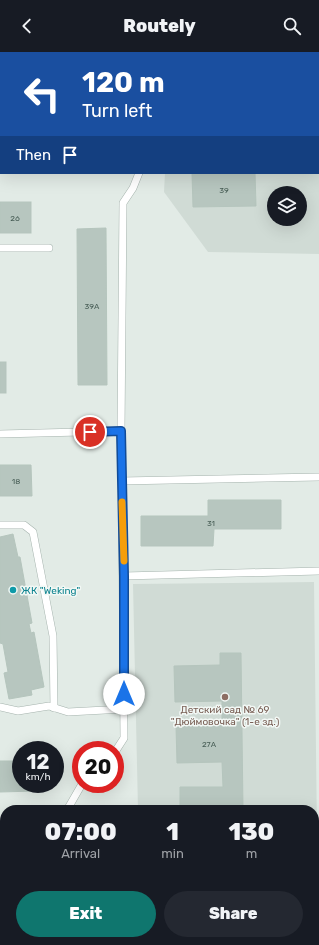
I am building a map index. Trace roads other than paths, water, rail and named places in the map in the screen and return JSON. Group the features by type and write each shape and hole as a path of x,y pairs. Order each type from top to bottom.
{"lane":[{"path":"122,741 124,738 124,576 121,431 123,203 133,188 139,174"},
{"path":"0,248 49,248"},
{"path":"0,434 121,431"},
{"path":"122,481 319,477"},
{"path":"0,525 24,525 33,532 53,636 54,708"},
{"path":"124,576 319,571"},
{"path":"0,707 18,711 49,706 68,712 124,709"},
{"path":"70,805 77,793"}],"place":[{"name":"ЖК \"Weking\"","path":"13,590"},
{"name":"Детский сад № 69 \"Дюймовочка\" (1-е зд.)","path":"225,697"}]}
